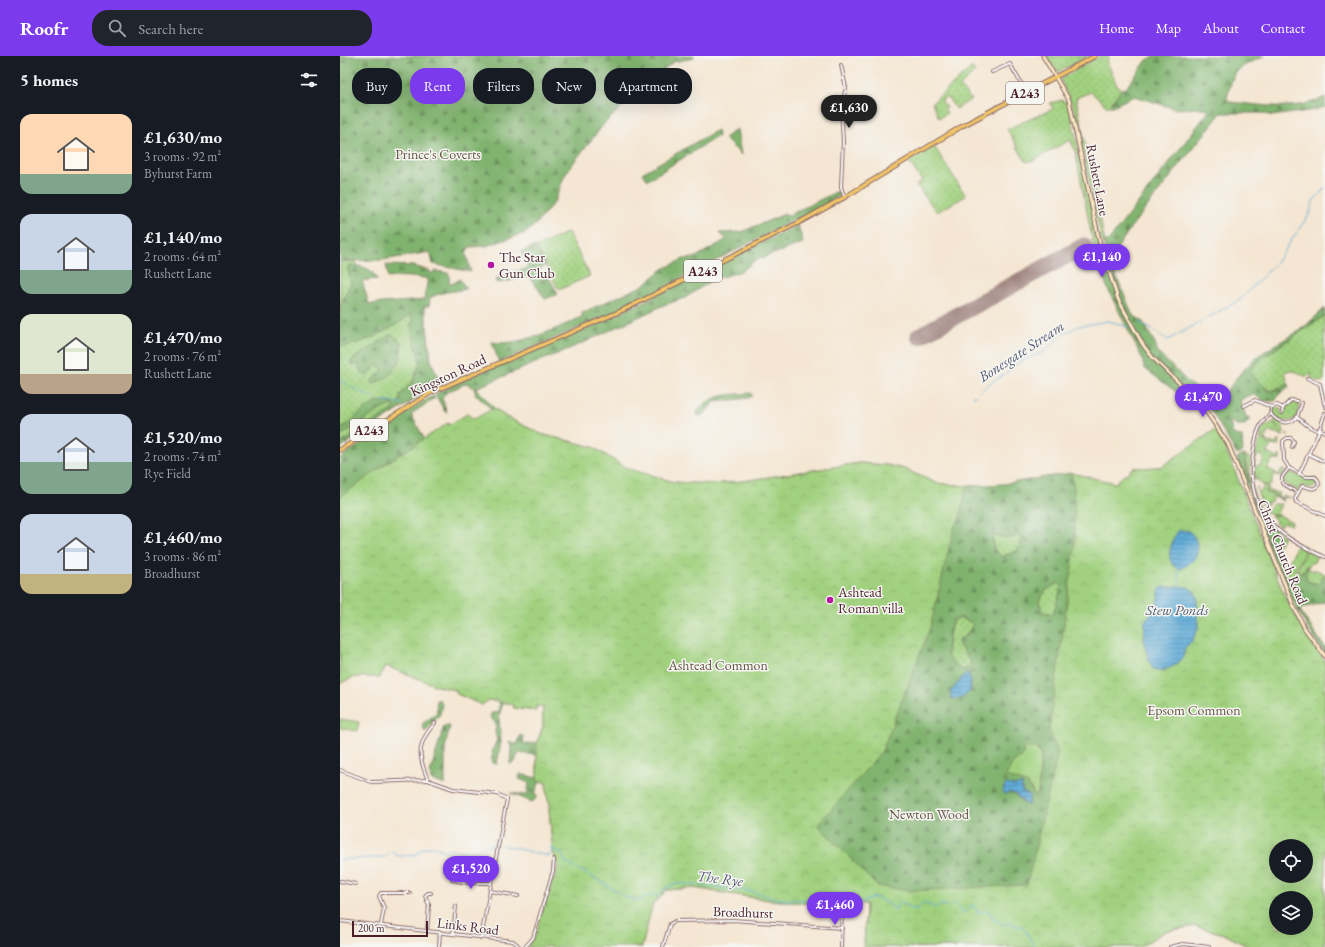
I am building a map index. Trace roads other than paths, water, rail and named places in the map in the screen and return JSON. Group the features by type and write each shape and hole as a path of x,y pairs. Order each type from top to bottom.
{"highway":[{"name":"A243","path":"845,197 964,125 1056,78 1095,56"},
{"name":"Kingston Road","path":"340,450 399,411 432,392 621,311 682,282 845,197"}],"main road":[{"name":"Rushett Lane","path":"1042,56 1069,100 1074,115 1100,244 1118,298 1143,345 1153,358 1202,405 1215,422"},
{"name":"Christ Church Road","path":"1215,422 1228,444 1294,607 1305,629 1325,656"}],"street":[{"path":"992,72 1010,64 1026,92"},
{"path":"841,65 846,88 841,107 843,141 841,188 845,197"},
{"path":"1311,374 1308,378 1320,384 1324,383"},
{"path":"1320,384 1325,407"},
{"path":"1253,396 1254,400"},
{"path":"1244,406 1254,400"},
{"path":"1254,400 1272,408"},
{"path":"1282,412 1283,408 1291,400 1297,401"},
{"path":"1271,414 1278,420 1286,423 1291,422 1297,417 1302,403"},
{"path":"1272,408 1277,405 1283,408"},
{"path":"1272,408 1271,414 1265,418 1254,438 1251,473 1255,495 1266,518 1281,534 1325,557"},
{"path":"1299,474 1309,454 1325,413"},
{"path":"1297,417 1308,426 1325,432"},
{"path":"1292,447 1294,442 1291,438 1286,438 1282,442 1284,461 1289,468 1306,477 1315,478 1319,484 1316,488 1311,489 1302,487 1298,493 1296,501 1325,516"},
{"path":"1309,454 1325,462"},
{"path":"1289,468 1282,477 1281,482 1285,487 1298,493"},
{"path":"428,780 421,762 420,750 424,738 435,723"},
{"path":"340,770 371,782 428,780 452,789 497,794 506,798 506,806 481,938"},
{"path":"525,947 532,938 553,871 554,859"},
{"path":"452,880 469,883 491,883"},
{"path":"340,881 356,884"},
{"path":"490,892 518,896"},
{"path":"381,925 384,908 379,896 381,893 410,893"},
{"path":"427,931 429,905 425,896 428,893 431,893"},
{"path":"841,947 842,905"},
{"path":"452,934 456,906"},
{"name":"Links Road","path":"340,920 513,941 520,947"},
{"name":"Broadhurst","path":"663,947 670,924 675,920 740,920 842,928"},
{"path":"440,932 440,947"},
{"path":"1170,947 1183,944 1209,947"}],"water":[{"name":"Stew Ponds","path":"1179,530 1189,531 1197,542 1198,547 1192,561 1181,569 1175,567 1170,558 1171,546"},
{"name":"Stew Ponds","path":"1164,587 1188,587 1194,591 1197,597 1198,629 1192,641 1185,648 1183,657 1178,663 1161,671 1153,669 1149,661 1144,641 1145,621 1156,607 1160,589"},
{"path":"966,673 968,673 971,680 970,691 962,698 951,698 951,691"},
{"path":"1007,784 1014,786 1022,784 1022,792 1030,795 1028,806 1015,794 1009,792 1006,794 1003,793 1004,787"}],"waterway":[{"name":"Bonesgate Stream","path":"1139,322 1168,340 1241,299 1276,263 1310,213 1313,201 1325,188"},
{"name":"Bonesgate Stream","path":"973,396 976,396 986,386 1008,372 1019,362 1042,353 1062,335 1079,326 1109,321 1128,327"},
{"path":"340,380 347,385"},
{"path":"351,387 358,390"},
{"path":"360,391 366,395"},
{"path":"369,396 377,400"},
{"path":"382,401 401,403"},
{"path":"1179,569 1179,586"},
{"name":"The Rye","path":"340,860 385,857 391,851 398,856 416,855 421,849 433,846 445,851 451,849 473,853 494,844"},
{"name":"The Rye","path":"502,845 548,856 552,853 551,848 561,853 566,863 602,882 623,896 639,901 649,895 658,896 665,888 676,884 686,884 749,891 777,899 863,902 875,897 891,905 895,910 900,901 911,909 917,909 923,902 936,908 941,904 947,906"},
{"name":"The Rye","path":"951,904 957,904 961,911 965,913 973,904 978,912 989,911 994,921 998,921 1002,925 1012,922 1013,925 1023,927 1035,947"}],"place":[{"name":"The Star Gun Club","path":"491,265"},
{"name":"Ashtead Roman villa","path":"830,600"}],"park label":[{"name":"Prince's Coverts","path":"438,154"},
{"name":"Ashtead Common","path":"718,665"},
{"name":"Epsom Common","path":"1194,710"},
{"name":"Newton Wood","path":"929,814"}]}
